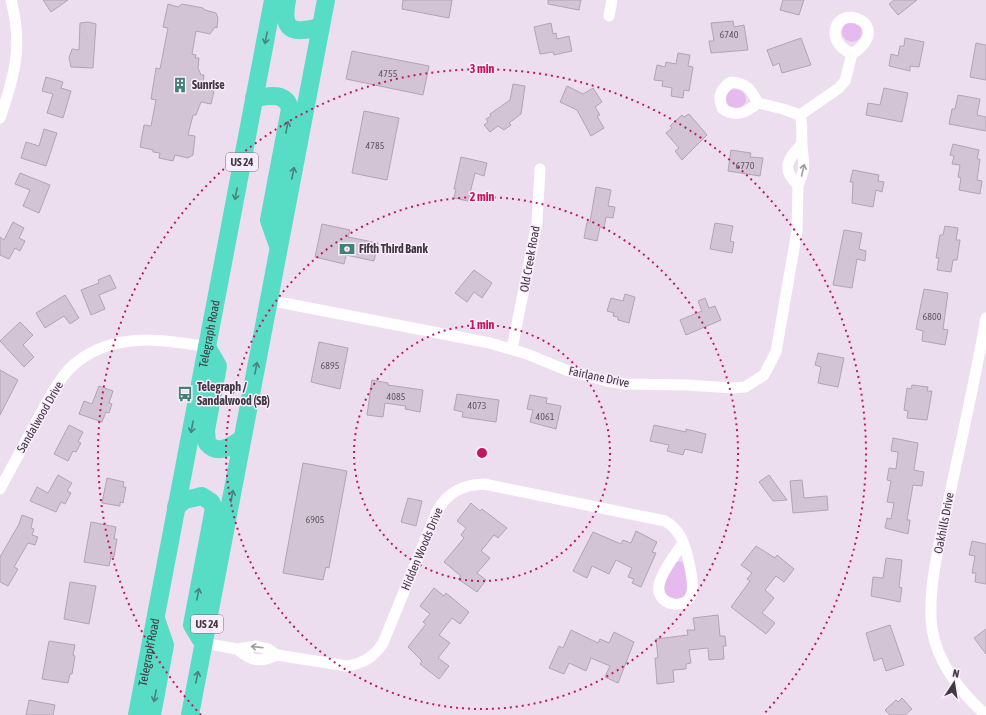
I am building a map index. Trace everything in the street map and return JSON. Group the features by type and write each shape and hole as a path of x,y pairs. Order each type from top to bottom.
{"highway":[{"name":"Telegraph Road","path":"137,715 273,0"},
{"path":"287,0 285,18 291,29 299,32 320,28"},
{"name":"US 24","path":"190,715 326,0"},
{"path":"254,98 278,95 287,101 290,109 269,220 279,247"},
{"path":"207,347 218,366 206,430 207,443 214,449 224,450 242,439"},
{"path":"176,507 185,500 202,496 211,502 214,508 192,625 204,644"},
{"path":"152,715 165,645 155,618"}],"street":[{"path":"0,118 14,73 18,44 18,30 11,0"},
{"path":"609,16 612,0"},
{"path":"758,103 800,115 839,88 845,81 852,54"},
{"name":"Fairlane Drive","path":"268,300 452,335 512,349 566,370 626,384 687,385 733,388 745,387 764,375 770,365 779,338 797,230 798,185 805,163 802,144 803,124 800,115"},
{"path":"798,185 788,173 787,169 791,154 802,144"},
{"name":"Old Creek Road","path":"512,349 537,223 540,168"},
{"name":"Oakhills Drive","path":"986,320 943,527 934,578 931,612 935,639 943,660 960,689 986,715"},
{"name":"Sandalwood Drive","path":"0,489 49,398 63,377 78,361 107,346 133,340 166,340 207,347"},
{"name":"Hidden Woods Drive","path":"204,644 237,649 246,656 259,661 277,656 347,666 356,664 373,656 383,644 442,501 451,492 461,487 484,484 665,520 678,530 683,543 689,563 692,590 686,601 682,604 672,605 662,599 659,592 659,584 683,543"}],"shaded area":[{"path":"852,22 859,25 862,32 859,39 852,42 845,39 842,32 845,25"},
{"path":"736,89 743,92 746,99 743,106 736,109 729,106 726,99 729,92"},
{"path":"679,561 683,562 685,566 688,584 684,597 678,600 666,596 664,587 668,575"}],"building":[{"path":"43,0 68,0 51,12"},
{"path":"403,0 452,0 449,18 402,9"},
{"path":"548,0 581,0 579,10 548,4"},
{"path":"783,0 804,0 799,15 780,10"},
{"path":"894,0 917,0 898,15 889,4"},
{"name":"Sunrise","path":"168,4 178,7 182,4 203,8 216,13 218,18 217,28 215,27 210,34 196,31 192,54 196,55 195,58 199,58 198,68 201,75 204,75 203,89 214,91 211,104 201,102 196,115 193,115 188,135 195,136 193,155 188,158 175,155 173,161 159,158 160,153 140,147 144,125 151,126 156,100 151,99 156,68 160,69 168,28 163,27"},
{"path":"733,21 734,27 744,25 748,50 711,53 709,41 714,41 711,23"},
{"path":"88,22 96,24 93,68 71,67 69,58 72,49 79,50 80,23"},
{"path":"551,23 553,34 556,33 557,39 569,36 572,51 554,55 553,52 540,54 534,27"},
{"path":"801,38 811,65 782,73 779,63 773,66 767,50"},
{"path":"905,38 924,42 919,67 910,66 910,71 889,66 891,54 898,56 900,46 904,46"},
{"path":"976,43 986,45 986,80 970,77"},
{"path":"352,51 429,66 423,95 346,79"},
{"path":"678,53 690,55 688,66 693,67 689,91 684,90 683,98 671,96 672,88 662,86 663,81 654,80 657,65 665,67 666,62 676,64"},
{"path":"46,77 63,82 61,88 71,91 63,118 47,113 53,94 42,91"},
{"path":"513,84 525,86 521,114 509,123 511,125 504,130 498,126 490,132 484,125 488,122 486,119 491,116 490,114 510,100"},
{"path":"567,86 583,94 593,88 602,102 595,107 600,115 597,116 604,128 591,136 577,110 560,102"},
{"path":"884,88 908,93 902,122 866,115 868,103 880,105"},
{"path":"958,95 980,99 977,115 986,117 986,131 949,124 952,109 955,109"},
{"path":"364,111 399,118 387,180 352,173"},
{"path":"689,114 707,135 682,160 675,151 679,148 666,133 672,128 670,126 682,115 684,117"},
{"path":"44,129 57,133 46,166 21,158 26,142 39,146"},
{"path":"953,144 979,150 977,159 980,159 977,180 982,181 980,194 959,190 961,178 958,177 960,165 952,164 954,156 950,155"},
{"path":"731,150 751,153 750,157 763,158 760,176 728,171"},
{"path":"461,157 487,163 484,176 475,173 468,201 454,198 456,189 454,189"},
{"path":"853,170 879,175 878,181 884,182 882,192 876,190 873,207 852,203 853,182 850,182"},
{"path":"20,173 50,185 39,213 23,206 30,190 15,184"},
{"path":"596,187 611,190 608,206 615,207 613,218 606,217 604,228 600,227 597,241 584,238 587,222 590,222"},
{"path":"13,222 24,228 19,238 25,241 20,251 15,248 9,259 0,255 0,237 4,240"},
{"path":"715,223 733,226 730,241 734,242 732,253 710,249"},
{"name":"Fifth Third Bank","path":"322,224 350,230 348,237 378,243 374,261 346,255 344,264 315,257"},
{"path":"945,226 958,228 956,240 960,240 957,260 953,260 951,272 937,270 939,258 936,258 940,235 943,235"},
{"path":"844,230 862,233 859,249 866,251 865,261 857,259 852,288 833,285"},
{"path":"474,270 492,283 482,298 474,292 467,302 455,293"},
{"path":"110,275 116,288 99,295 105,309 91,315 81,290 99,283 98,280"},
{"path":"924,289 948,293 943,329 948,330 945,345 922,341 923,331 916,329"},
{"path":"625,294 635,297 629,323 618,320 618,317 613,316 614,313 607,311 611,298 623,301"},
{"path":"65,295 79,318 70,324 64,316 45,328 36,313"},
{"path":"705,298 709,308 715,306 721,320 686,335 680,320 702,311 698,301"},
{"path":"20,322 33,335 23,345 34,357 24,367 0,341"},
{"path":"319,342 348,348 340,389 311,382"},
{"path":"818,353 844,358 838,387 818,383 821,367 815,365"},
{"path":"0,370 18,380 0,415"},
{"path":"372,380 388,383 388,385 423,390 420,412 405,409 406,406 385,403 383,417 367,415"},
{"path":"912,385 928,387 927,391 932,391 927,420 907,418 908,411 904,410 907,388 911,389"},
{"path":"99,386 113,391 109,403 112,404 109,413 106,412 102,422 79,414 84,401 92,404"},
{"path":"457,394 499,400 496,422 462,417 463,412 454,410"},
{"path":"530,395 547,398 546,403 561,406 556,429 530,422 533,410 527,409"},
{"path":"69,425 83,432 78,442 81,443 76,452 73,451 68,461 54,454"},
{"path":"654,425 686,432 686,429 706,434 702,453 685,449 683,455 667,451 669,445 650,441"},
{"path":"893,438 918,443 914,470 924,472 922,486 913,485 907,520 910,520 908,534 885,528 887,518 891,519 894,503 887,502 891,481 887,480 889,468 896,469 898,452 891,451"},
{"path":"303,463 347,471 329,568 326,567 323,580 283,573"},
{"path":"58,475 72,483 67,491 71,493 65,504 61,502 56,512 30,501 37,487 48,493"},
{"path":"769,475 787,500 773,501 759,482"},
{"path":"107,478 124,482 123,487 126,487 123,503 120,502 120,506 102,503"},
{"path":"802,480 804,498 827,496 828,510 793,513 790,481"},
{"path":"408,498 422,501 416,526 401,522"},
{"path":"471,503 480,511 482,509 507,528 498,538 494,535 481,551 490,558 477,573 486,580 477,592 458,579 461,576 444,562 464,538 461,535 466,528 457,521"},
{"path":"22,515 33,519 31,528 34,529 32,535 38,537 35,545 28,543 14,567 18,569 8,586 0,582 0,557 19,524"},
{"path":"91,522 116,527 114,539 117,539 114,557 111,556 109,566 84,562"},
{"path":"636,531 657,542 652,552 656,553 641,587 632,583 634,579 628,577 632,568 616,560 609,574 592,566 587,578 573,571 593,532 621,544 623,540 631,543"},
{"path":"972,541 986,544 986,584 975,582 976,573 972,573 975,556 969,555"},
{"path":"756,546 775,558 777,555 794,569 784,582 776,576 765,590 774,598 762,613 775,623 766,634 731,607 750,581 747,579 752,573 741,565"},
{"path":"886,558 902,560 899,587 902,588 900,602 871,596 873,577 883,578"},
{"path":"70,582 96,586 89,624 64,619"},
{"path":"434,588 444,596 446,593 469,612 460,624 452,618 439,635 450,643 438,658 449,666 439,679 420,664 422,661 408,647 426,624 423,622 430,614 420,606"},
{"path":"718,615 720,636 725,636 726,646 723,646 724,659 709,660 708,648 689,650 691,663 686,664 686,669 673,670 674,682 657,684 655,658 658,658 656,639 688,635 687,630 695,630 693,618"},
{"path":"890,625 904,665 886,671 882,658 874,661 866,633"},
{"path":"986,629 986,654 974,638"},
{"path":"571,630 598,643 600,639 609,643 614,632 634,642 618,683 605,677 610,666 591,658 586,671 569,663 564,674 549,668 559,646 563,648"},
{"path":"49,641 75,645 72,674 70,674 68,683 42,679"},
{"path":"902,698 912,709 905,715 890,715 885,710 896,700 898,702"},
{"path":"29,700 55,705 53,715 26,715"}],"place":[{"name":"Sunrise","path":"180,85"},
{"name":"Fifth Third Bank","path":"347,249"},
{"name":"Telegraph / Sandalwood (SB)","path":"185,394"}]}
